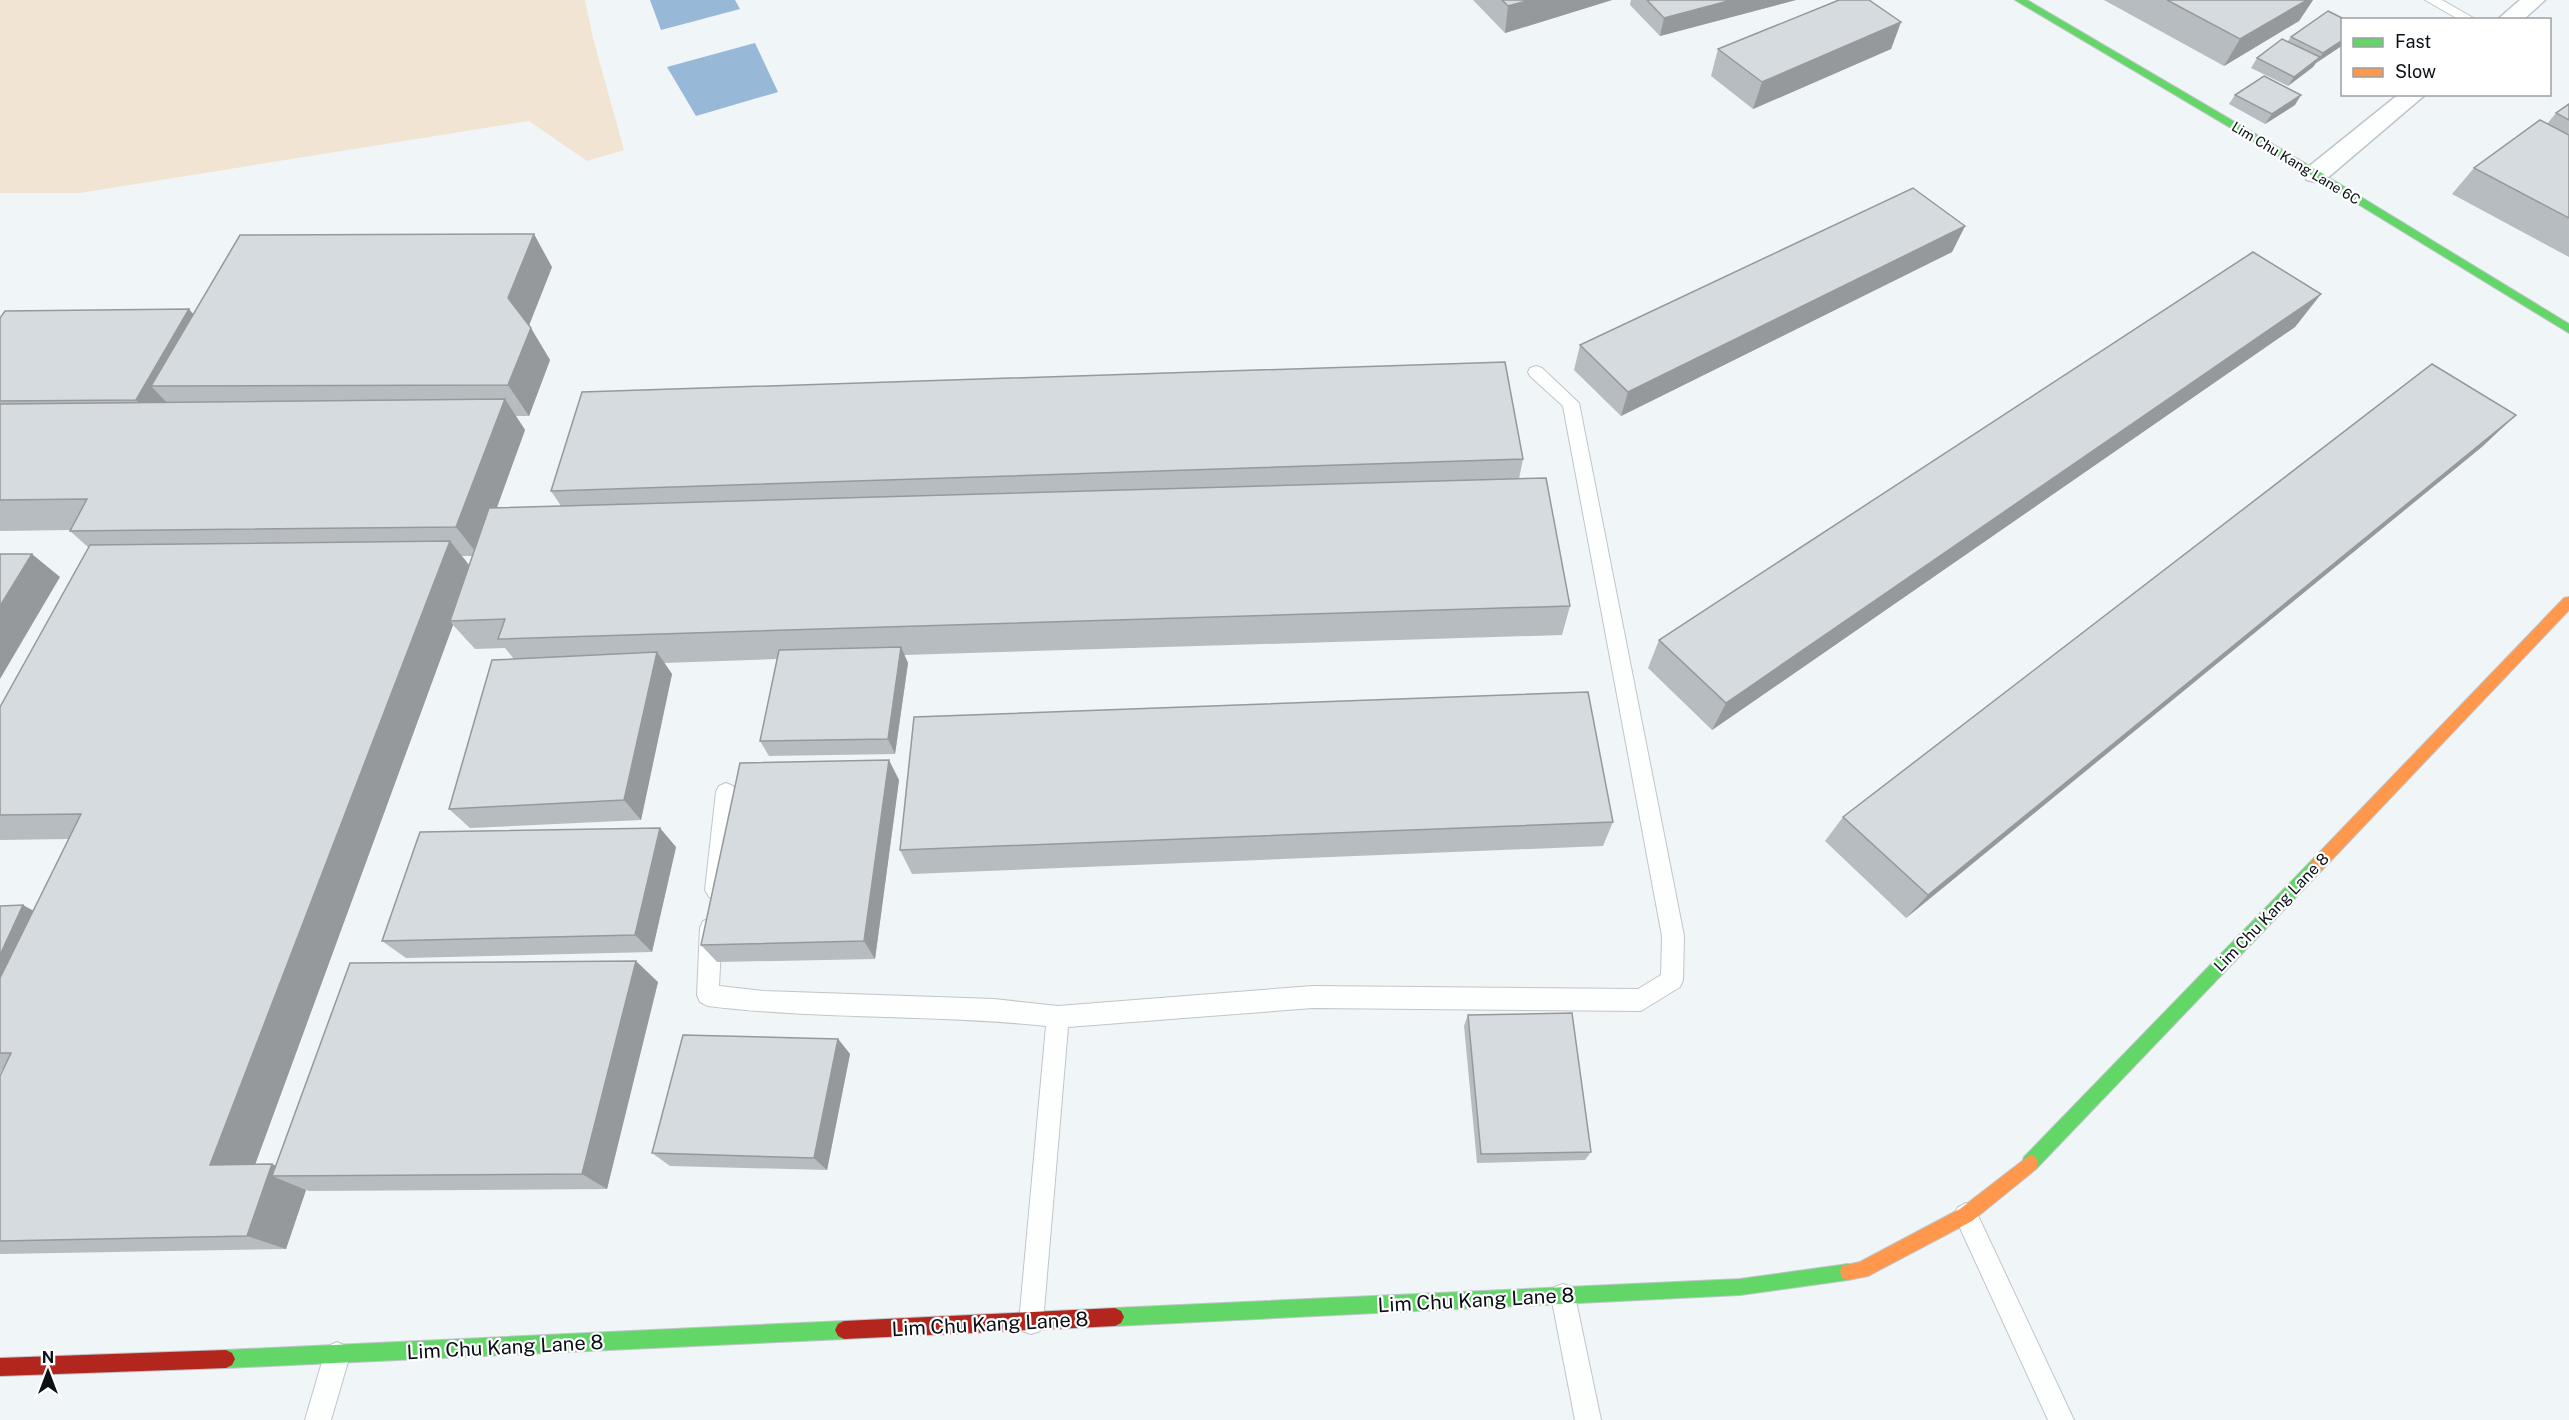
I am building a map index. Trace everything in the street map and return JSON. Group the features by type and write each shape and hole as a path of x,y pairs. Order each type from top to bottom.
{"street":[{"name":"Lim Chu Kang Lane 6C","path":"2020,0 2316,174 2569,329"},
{"path":"2511,18 2534,0"},
{"path":"2316,174 2412,96"},
{"name":"Lim Chu Kang Lane 8","path":"0,1367 337,1355 1740,1287 1862,1270 1966,1215 2036,1158 2569,602"}],"lane":[{"path":"2432,0 2467,18"},
{"path":"726,792 709,951 708,995 764,1002 994,1010 1058,1017 1313,997 1641,1000 1672,980 1673,936 1570,403 1536,372"},
{"path":"1031,1322 1058,1017"},
{"path":"1966,1215 2061,1420"},
{"path":"1563,1296 1588,1420"},
{"path":"318,1420 337,1355"}],"shaded area":[{"path":"0,0 585,0 593,38 624,150 587,161 529,121 80,193 0,193"}],"water":[{"path":"650,0 735,0 740,9 661,30"},
{"path":"755,43 778,92 696,116 667,67"}],"building":[{"path":"1502,0 1530,0 1508,6"},
{"path":"1647,0 1732,0 1664,18"},
{"path":"1839,0 1869,0 1901,22 1762,82 1718,49"},
{"path":"2167,0 2307,0 2240,39"},
{"path":"2328,11 2342,18 2341,41 2323,53 2291,37"},
{"path":"2282,39 2320,57 2294,77 2257,58"},
{"path":"2264,76 2301,95 2272,114 2235,95"},
{"path":"2569,104 2569,120 2556,113"},
{"path":"2540,120 2569,135 2569,218 2474,168"},
{"path":"1913,188 1965,226 1628,392 1580,345"},
{"path":"534,234 508,298 531,328 508,385 151,386 240,235"},
{"path":"2253,252 2321,294 1726,703 1659,640"},
{"path":"189,309 136,400 0,401 0,318 5,311"},
{"path":"1505,362 1523,459 551,491 582,392"},
{"path":"2432,364 2516,415 1928,895 1843,817"},
{"path":"505,399 456,527 70,531 87,499 0,500 0,404"},
{"path":"1546,478 1570,606 498,639 505,619 450,621 489,508"},
{"path":"450,541 210,1165 272,1164 247,1236 0,1241 0,1076 11,1053 0,1053 0,978 81,814 0,815 0,707 90,545"},
{"path":"0,554 32,554 0,606"},
{"path":"901,647 888,739 760,741 779,650"},
{"path":"657,652 624,800 449,809 492,660"},
{"path":"1588,692 1613,822 900,850 914,717"},
{"path":"889,760 864,941 701,945 740,763"},
{"path":"660,828 635,935 382,941 420,832"},
{"path":"23,905 0,955 0,906"},
{"path":"636,961 582,1174 272,1176 350,963"},
{"path":"1572,1013 1591,1152 1481,1154 1468,1015"},
{"path":"683,1035 838,1039 814,1158 652,1153"}],"traffic: fast":[{"path":"2020,0 2316,174 2569,329"},
{"path":"2030,1163 2318,864"},
{"path":"1115,1317 1740,1287 1848,1272"},
{"path":"226,1359 844,1330"}],"traffic: slow":[{"path":"2318,864 2569,602"},
{"path":"1848,1272 1862,1270 1966,1215 2030,1163"}],"traffic: jam":[{"path":"844,1330 1115,1317"},
{"path":"0,1367 226,1359"}]}
